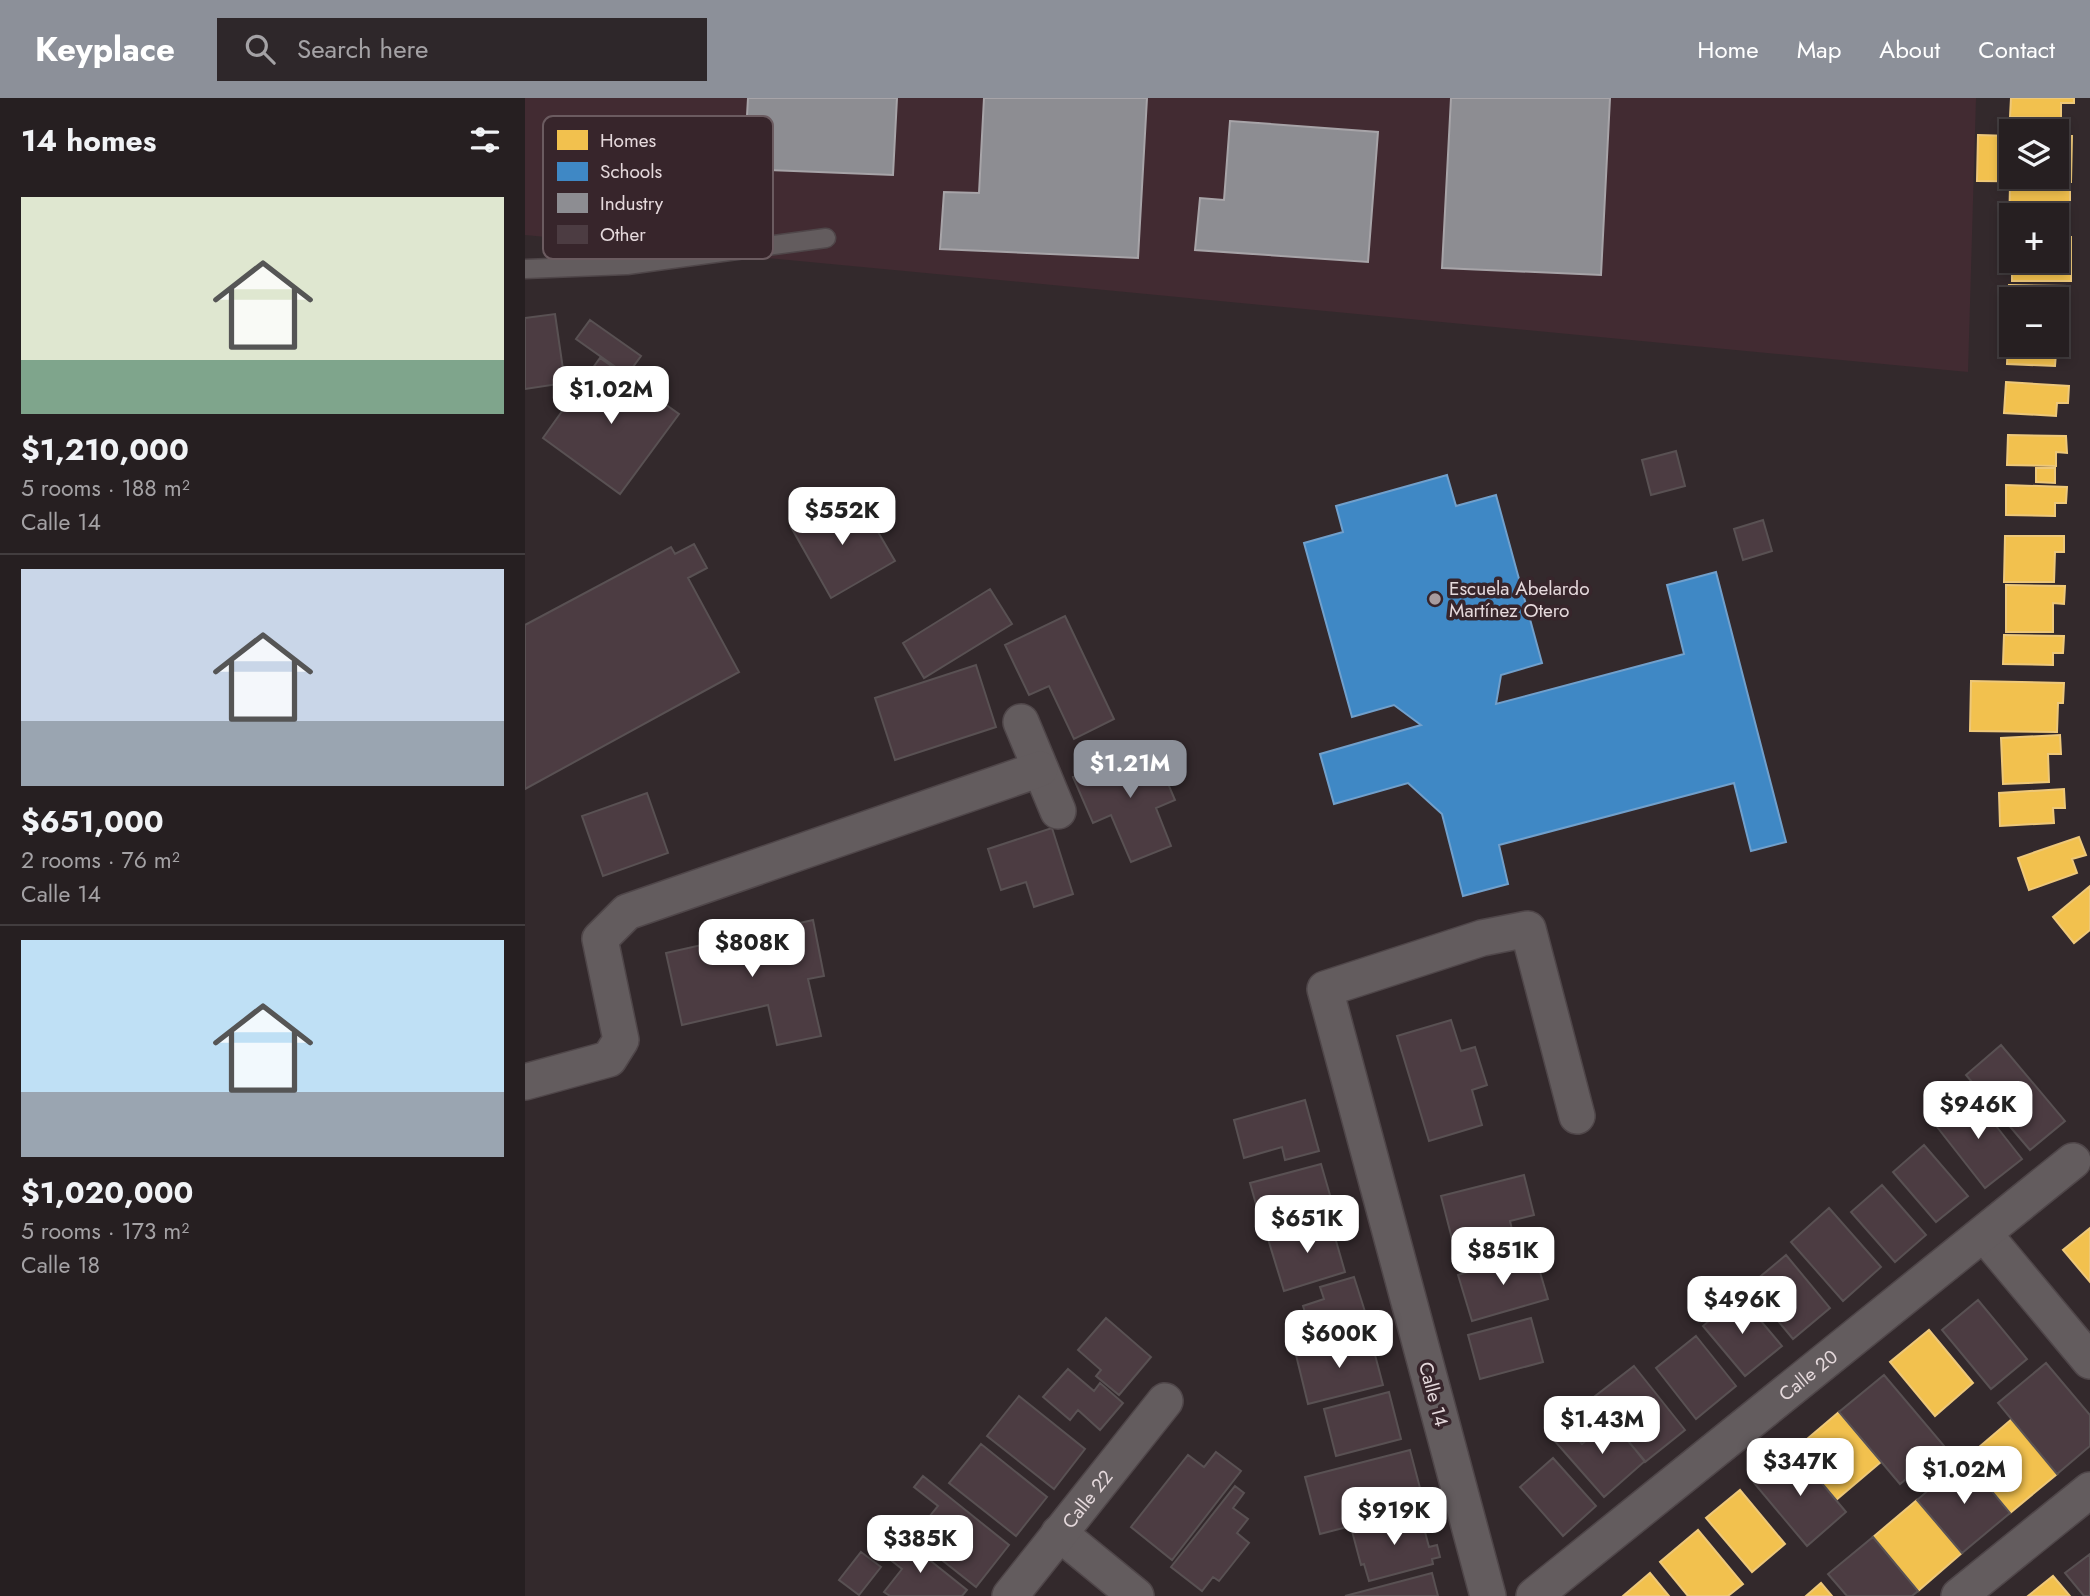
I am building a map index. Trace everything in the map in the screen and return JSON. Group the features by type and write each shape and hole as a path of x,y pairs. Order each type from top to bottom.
{"street":[{"path":"1021,722 1058,811"},
{"path":"525,1082 608,1059 621,1040 600,939 627,912 1040,769"},
{"name":"Calle 14","path":"1488,1596 1325,989 1482,938 1528,929 1577,1116"},
{"name":"Calle 20","path":"1534,1596 2073,1161"},
{"path":"1984,1234 2090,1361"},
{"name":"Calle 22","path":"1010,1596 1165,1401"},
{"path":"1959,1596 2090,1490"},
{"path":"1059,1533 1136,1596"}],"lane":[{"path":"773,245 826,238"},
{"path":"525,270 627,265 671,259"}],"shaded area":[{"path":"525,98 1976,98 1968,372 773,259 773,116 543,116 543,237 525,235"}],"building: Homes":[{"path":"2011,98 2074,98 2074,103 2061,103 2061,118 2010,117"},
{"path":"1978,135 1999,136 1999,181 1977,181"},
{"path":"2069,136 2072,136 2069,182"},
{"path":"2070,185 2070,202 2010,203 2010,189 2069,189"},
{"path":"2071,237 2071,281 2012,281 2012,273 2069,273"},
{"path":"2009,285 2067,286 2067,287"},
{"path":"2007,357 2056,357 2055,366 2007,364"},
{"path":"2006,382 2069,386 2068,403 2057,403 2056,416 2004,413"},
{"path":"2008,435 2066,436 2067,453 2056,452 2056,466 2007,465"},
{"path":"2036,468 2055,468 2055,483 2036,482"},
{"path":"2006,485 2067,487 2066,503 2055,503 2055,516 2006,515"},
{"path":"2005,536 2064,536 2064,552 2055,552 2054,582 2004,582"},
{"path":"2006,585 2065,586 2064,604 2053,603 2053,632 2006,632"},
{"path":"2004,635 2064,636 2063,653 2053,653 2053,665 2003,664"},
{"path":"1971,681 2064,683 2063,703 2058,703 2057,732 1970,731"},
{"path":"2060,735 2061,754 2048,754 2049,782 2003,784 2001,738"},
{"path":"2064,789 2065,808 2053,808 2054,823 2000,826 1999,793"},
{"path":"2079,837 2086,855 2072,859 2077,873 2029,890 2018,858"},
{"path":"2090,886 2090,930 2074,943 2053,917"},
{"path":"2090,1228 2090,1282 2063,1250"},
{"path":"1929,1330 1973,1383 1935,1416 1890,1362"},
{"path":"1839,1412 1881,1462 1836,1500 1794,1450"},
{"path":"2012,1419 2057,1474 2010,1513 1965,1459"},
{"path":"1740,1490 1785,1544 1752,1572 1706,1518"},
{"path":"1917,1500 1962,1553 1918,1591 1873,1537"},
{"path":"1698,1530 1743,1584 1728,1596 1688,1596 1660,1562"},
{"path":"1650,1573 1669,1596 1623,1596"},
{"path":"2053,1576 2070,1596 2028,1596"},
{"path":"1821,1583 1832,1596 1806,1596"}],"building: Schools":[{"path":"1447,475 1456,506 1496,495 1542,663 1501,675 1496,704 1684,654 1667,585 1716,572 1786,842 1751,851 1734,783 1499,845 1508,884 1463,896 1442,814 1408,783 1334,804 1320,754 1421,725 1394,705 1352,717 1304,543 1343,532 1336,506"}],"building: Industry":[{"path":"748,98 897,98 893,175 773,170 773,116 747,116"},
{"path":"984,98 1147,98 1138,258 940,249 944,192 979,193"},
{"path":"1451,98 1610,98 1601,275 1442,268"},
{"path":"1230,121 1378,132 1368,262 1195,250 1200,198 1224,200"}],"building: Other":[{"path":"555,314 565,383 525,389 525,318"},
{"path":"590,320 641,356 627,375 576,339"},
{"path":"600,358 679,414 620,494 543,438"},
{"path":"1676,451 1685,486 1651,495 1642,460"},
{"path":"832,503 840,516 861,503 895,561 831,598 791,527"},
{"path":"1763,520 1772,551 1743,560 1734,529"},
{"path":"694,544 707,568 688,578 739,672 525,789 525,625 671,547 675,554"},
{"path":"990,589 1012,624 924,678 903,643"},
{"path":"1065,616 1114,719 1074,739 1049,686 1029,695 1005,645"},
{"path":"976,665 996,727 895,760 875,698"},
{"path":"1151,744 1175,800 1156,808 1171,846 1131,862 1111,815 1093,823 1073,777"},
{"path":"647,793 668,853 603,876 582,816"},
{"path":"1052,828 1073,894 1034,907 1026,882 1001,890 988,849"},
{"path":"813,920 824,976 808,979 821,1036 777,1045 768,1005 682,1025 666,953"},
{"path":"1451,1020 1461,1051 1475,1047 1487,1085 1472,1090 1482,1125 1429,1141 1397,1036"},
{"path":"2001,1045 2065,1121 2030,1150 1966,1075"},
{"path":"1971,1094 2022,1159 1985,1188 1934,1123"},
{"path":"1305,1100 1319,1151 1285,1160 1282,1147 1244,1158 1234,1120"},
{"path":"1924,1145 1968,1196 1936,1222 1893,1172"},
{"path":"1321,1164 1332,1202 1261,1222 1250,1183"},
{"path":"1524,1175 1534,1215 1510,1221 1514,1238 1485,1245 1488,1258 1459,1266 1441,1196"},
{"path":"1882,1185 1926,1235 1895,1262 1851,1212"},
{"path":"1829,1208 1881,1267 1843,1301 1791,1242"},
{"path":"1330,1220 1345,1272 1284,1291 1268,1239"},
{"path":"1534,1252 1548,1299 1472,1321 1458,1275"},
{"path":"1786,1255 1830,1308 1793,1339 1749,1286"},
{"path":"1354,1277 1368,1321 1302,1342 1296,1325 1308,1322 1303,1306 1324,1299 1320,1287"},
{"path":"1739,1295 1782,1346 1745,1376 1703,1326"},
{"path":"1978,1300 2027,1359 1991,1389 1942,1330"},
{"path":"1106,1318 1151,1357 1119,1395 1096,1376 1101,1370 1078,1350"},
{"path":"1531,1318 1543,1362 1480,1379 1468,1335"},
{"path":"1370,1336 1383,1385 1308,1404 1296,1355"},
{"path":"1696,1336 1736,1386 1696,1419 1656,1368"},
{"path":"2046,1363 2090,1415 2090,1446 2057,1474 1998,1403"},
{"path":"1634,1366 1685,1430 1645,1462 1594,1397"},
{"path":"1068,1369 1094,1391 1100,1383 1123,1403 1100,1430 1078,1410 1070,1420 1043,1397"},
{"path":"1884,1375 1945,1447 1900,1484 1839,1412"},
{"path":"1389,1392 1401,1439 1336,1456 1324,1409"},
{"path":"1019,1396 1085,1449 1054,1489 987,1436"},
{"path":"1610,1420 1645,1461 1604,1497 1553,1439 1567,1427 1582,1444"},
{"path":"981,1444 1047,1497 1016,1536 949,1483"},
{"path":"1410,1450 1425,1507 1320,1534 1305,1477"},
{"path":"1794,1450 1846,1512 1807,1546 1754,1483"},
{"path":"1216,1452 1241,1471 1172,1560 1131,1527 1188,1455 1204,1467"},
{"path":"1553,1458 1596,1506 1563,1536 1520,1487"},
{"path":"1965,1459 2010,1513 1962,1553 1917,1500"},
{"path":"923,1476 1009,1545 976,1587 913,1537 938,1506 914,1487"},
{"path":"1235,1486 1244,1493 1233,1508 1248,1519 1237,1533 1249,1543 1219,1581 1213,1577 1202,1591 1171,1567"},
{"path":"1420,1513 1429,1547 1437,1545 1440,1557 1432,1559 1433,1564 1369,1581 1364,1564 1361,1565 1352,1531"},
{"path":"1873,1537 1918,1591 1912,1596 1847,1596 1828,1574"},
{"path":"902,1538 967,1590 962,1596 890,1596 884,1592 902,1569 887,1557"},
{"path":"861,1552 881,1567 859,1595 839,1580"},
{"path":"2090,1554 2090,1596 2084,1596 2065,1573"},
{"path":"1432,1573 1438,1596 1345,1596"}],"place":[{"name":"Escuela Abelardo Martínez Otero","path":"1435,599"}]}
